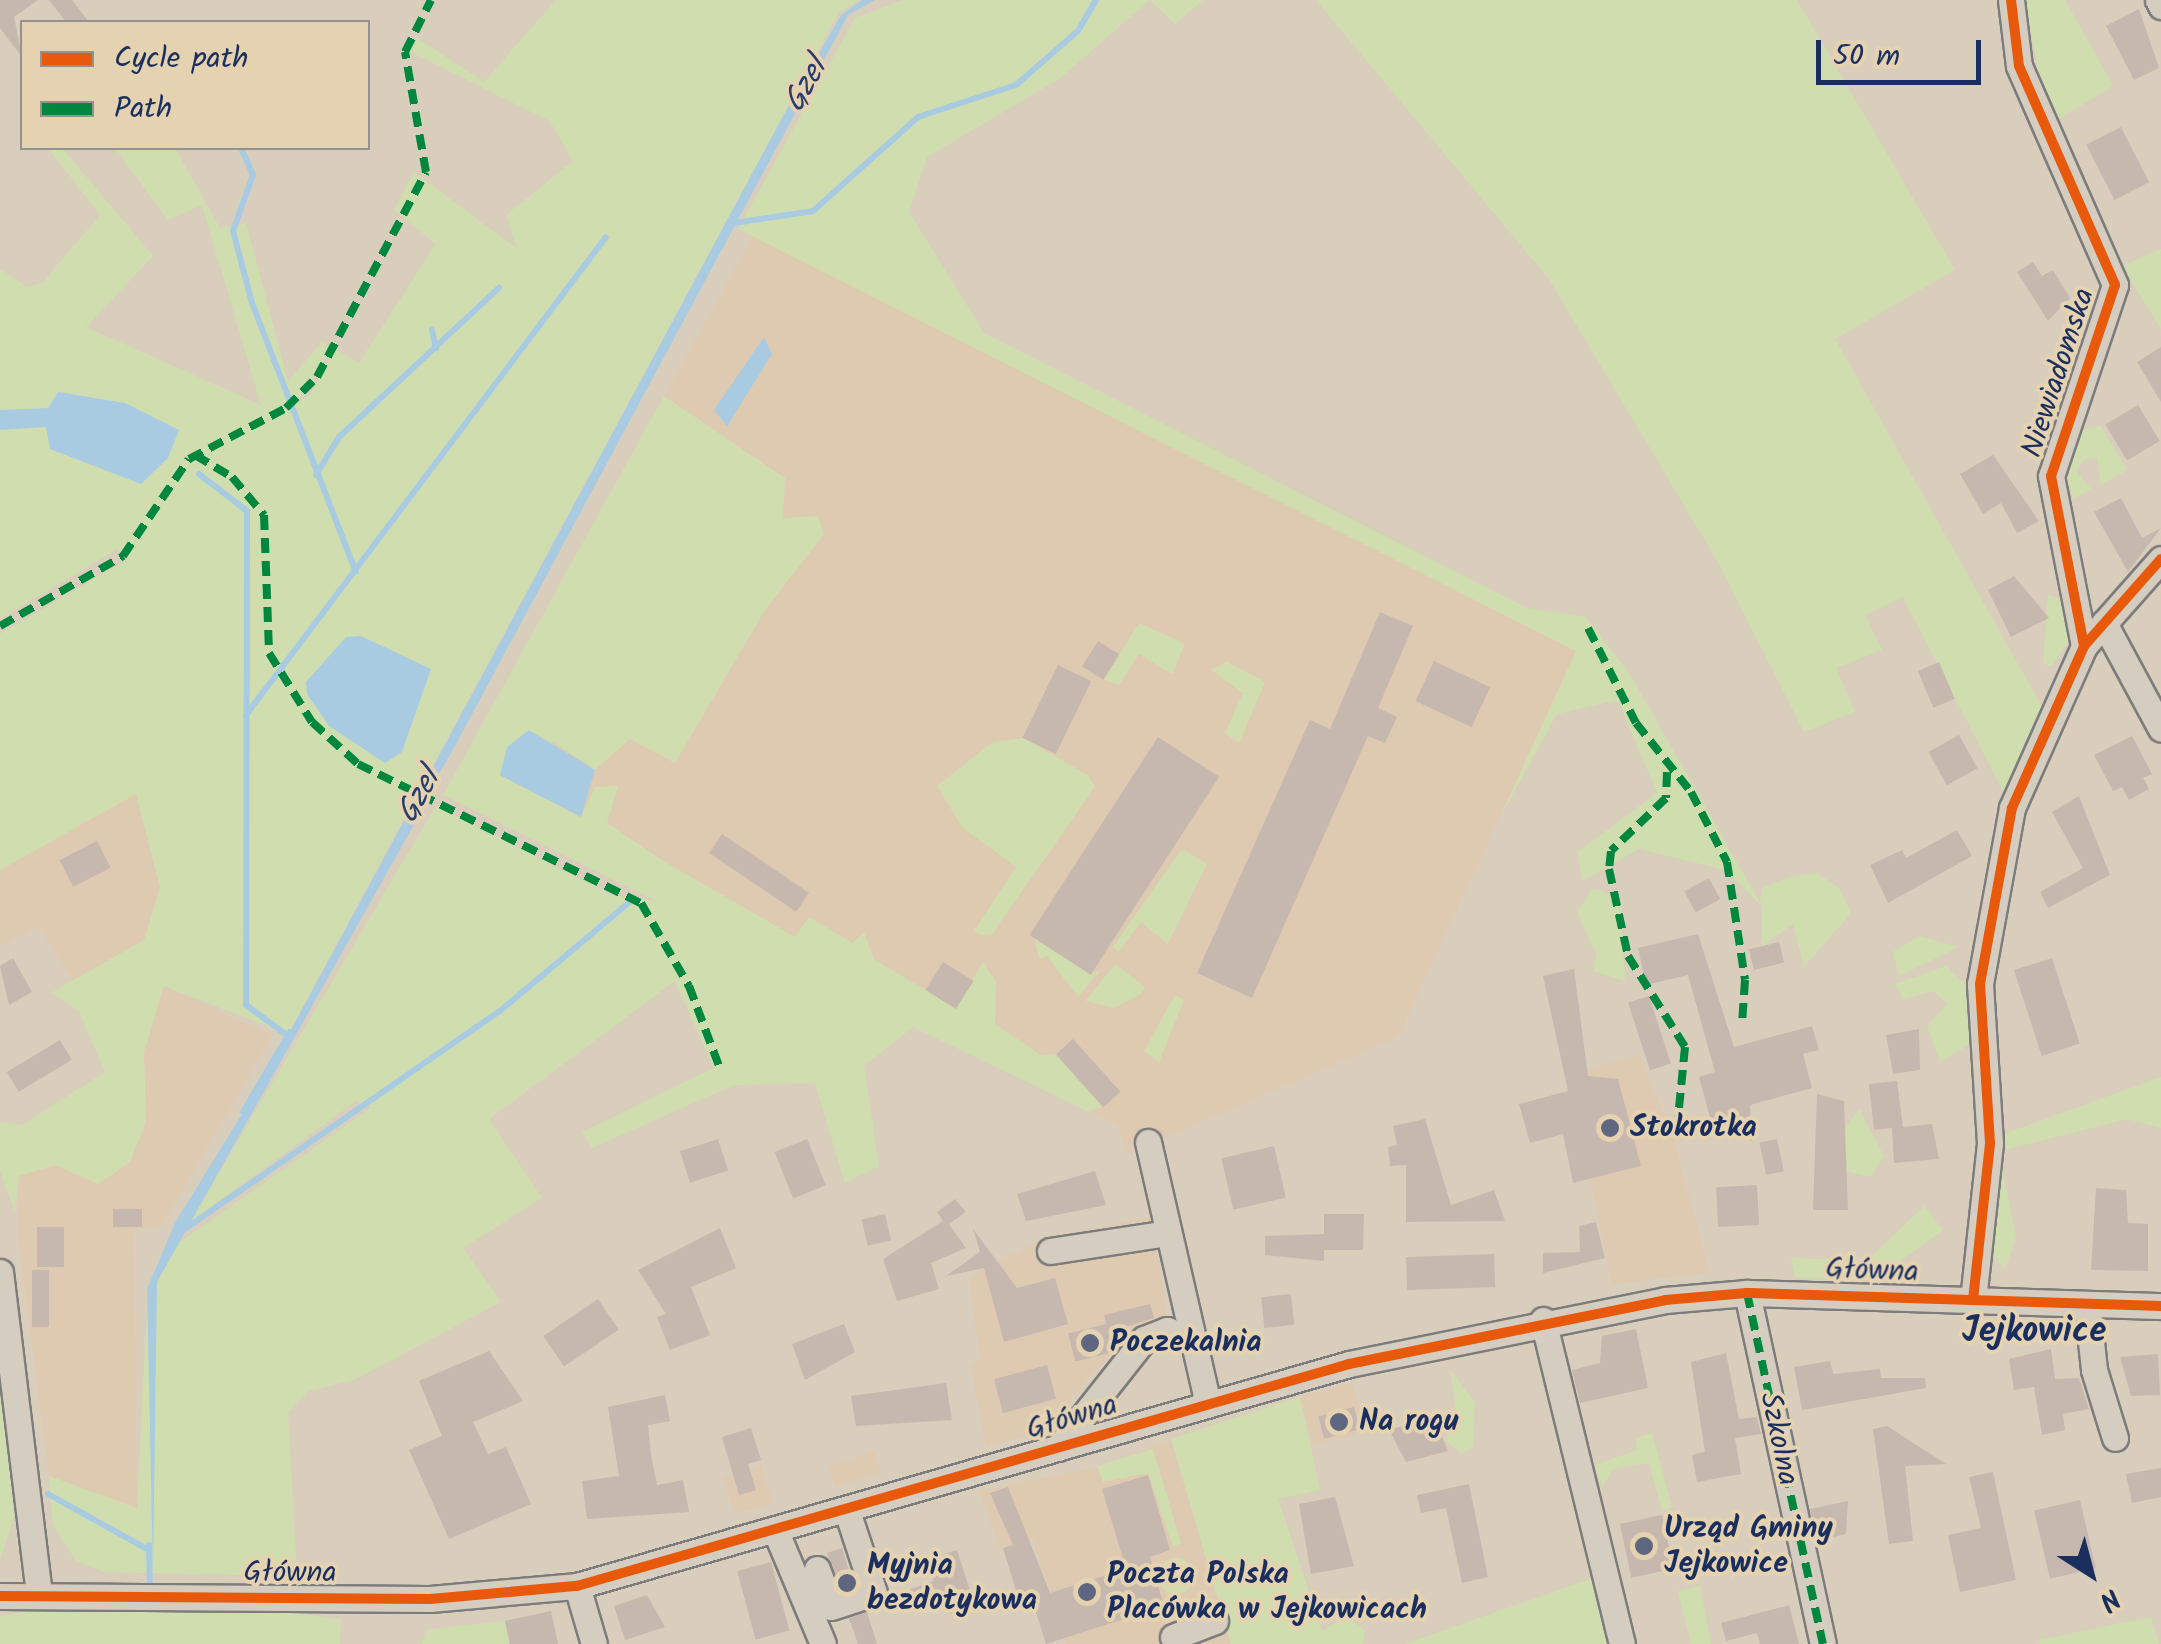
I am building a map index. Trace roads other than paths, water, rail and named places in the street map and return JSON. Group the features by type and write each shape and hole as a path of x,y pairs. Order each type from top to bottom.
{"street":[{"name":"Niewiadomska","path":"2011,0 2019,66 2114,285 2051,476 2084,646"},
{"path":"1974,1300 1990,1142 1980,984 1992,897 2012,808 2084,646 2161,559"},
{"path":"2104,623 2161,729"},
{"path":"1148,1142 1208,1403"},
{"path":"1050,1252 1167,1233"},
{"path":"0,1272 39,1594"},
{"name":"Główna","path":"0,1596 462,1598 577,1586 776,1532 1208,1403 1543,1320 1747,1293 2161,1306"},
{"name":"Szkolna","path":"1747,1293 1823,1644"},
{"path":"2087,1304 2094,1370 2115,1438"},
{"path":"1543,1320 1622,1644"},
{"path":"1058,1448 1144,1338 1168,1330 1192,1341"},
{"path":"776,1532 831,1607 874,1593 847,1511"},
{"path":"812,1578 864,1562"},
{"path":"812,1578 823,1644"},
{"path":"577,1586 594,1644"},
{"path":"1173,1638 1216,1620"}],"water":[{"path":"862,0 875,0 848,15 449,757 432,785 425,782 782,118 841,15"},
{"path":"764,337 772,354 727,426 714,410"},
{"path":"58,392 125,403 179,430 168,458 141,484 50,449 46,427 0,430 0,410 48,408"},
{"path":"361,636 431,669 402,752 385,763 329,726 307,694 306,682 346,637"},
{"path":"529,730 595,770 581,817 500,775 507,747"},
{"path":"418,795 425,805 157,1282 153,1574 147,1289 175,1223 272,1065"}],"waterway":[{"path":"728,224 813,211 918,117 1016,85 1078,31 1096,0"},
{"path":"242,150 253,175 233,231 252,303 356,572"},
{"path":"246,715 606,237"},
{"path":"316,475 339,437 499,288"},
{"path":"432,330 436,349"},
{"path":"199,474 247,511 246,1005 288,1036"},
{"name":"Gzel","path":"417,802 429,778"},
{"path":"179,1233 500,1011 633,899"},
{"name":"Gzel","path":"243,1112 290,1032"},
{"path":"48,1494 149,1550"},
{"name":"Gzel","path":"149,1545 150,1592"}],"place":[{"name":"Stokrotka","path":"1610,1128"},
{"name":"Poczekalnia","path":"1090,1343"},
{"name":"Na rogu","path":"1339,1422"},
{"name":"Urząd Gminy Jejkowice","path":"1644,1546"},
{"name":"Myjnia bezdotykowa","path":"847,1583"},
{"name":"Poczta Polska Placówka w Jejkowicach","path":"1087,1592"}],"district":[{"name":"Jejkowice","path":"2034,1332"}]}
